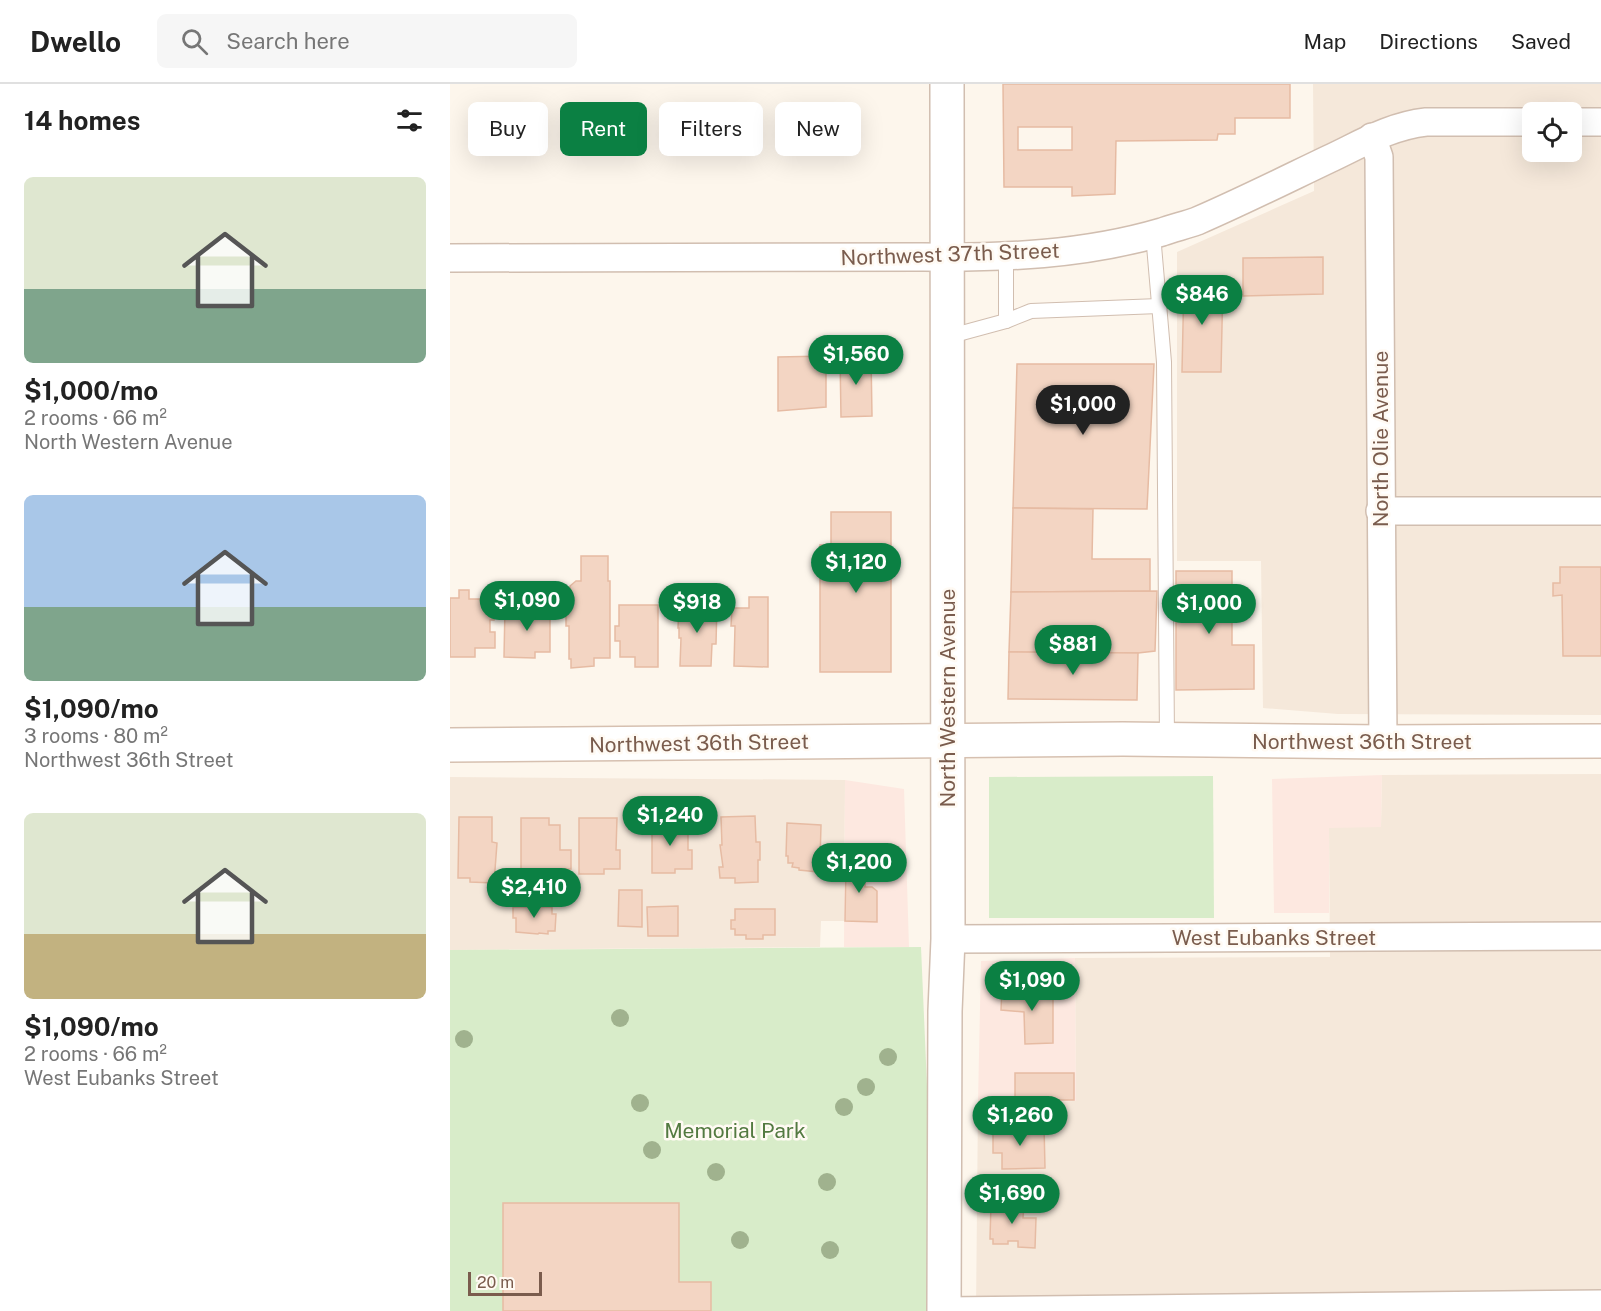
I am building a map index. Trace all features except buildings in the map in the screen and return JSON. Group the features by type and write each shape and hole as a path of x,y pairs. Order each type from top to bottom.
{"street":[{"name":"North Western Avenue","path":"944,1311 945,1011 948,939 947,84"},
{"name":"Northwest 37th Street","path":"450,258 971,258 1079,250 1120,243 1194,222 1392,129 1426,122 1522,122"},
{"path":"1582,122 1601,122"},
{"name":"North Olie Avenue","path":"1372,137 1379,157 1383,742"},
{"path":"1380,510 1601,510"},
{"name":"Northwest 36th Street","path":"450,745 1122,739 1383,742 1601,741"},
{"name":"West Eubanks Street","path":"948,939 1601,936"},
{"path":"944,1311 1601,1304"}],"lane":[{"path":"1153,234 1164,362 1167,740"},
{"path":"1006,256 1006,321"},
{"path":"946,337 1006,321 1031,311 1159,306"}],"shaded area":[{"path":"1313,84 1601,84 1601,715 1338,714 1263,708 1261,561 1177,561 1177,252 1314,191"},
{"path":"1601,774 1601,1311 976,1311 978,1103 1076,1101 1075,958 1330,957 1329,827 1381,827 1382,775"},
{"path":"1382,775 1381,827 1329,828 1329,913 1274,913 1272,779"},
{"path":"450,777 845,780 844,921 821,921 820,947 450,950"},
{"path":"845,780 904,789 909,947 844,947"},
{"path":"1075,958 1076,1101 978,1103 981,961"}],"green space":[{"path":"1213,776 1214,918 989,918 989,777"},
{"name":"Memorial Park","path":"921,947 928,1109 927,1311 450,1311 450,950"}]}
